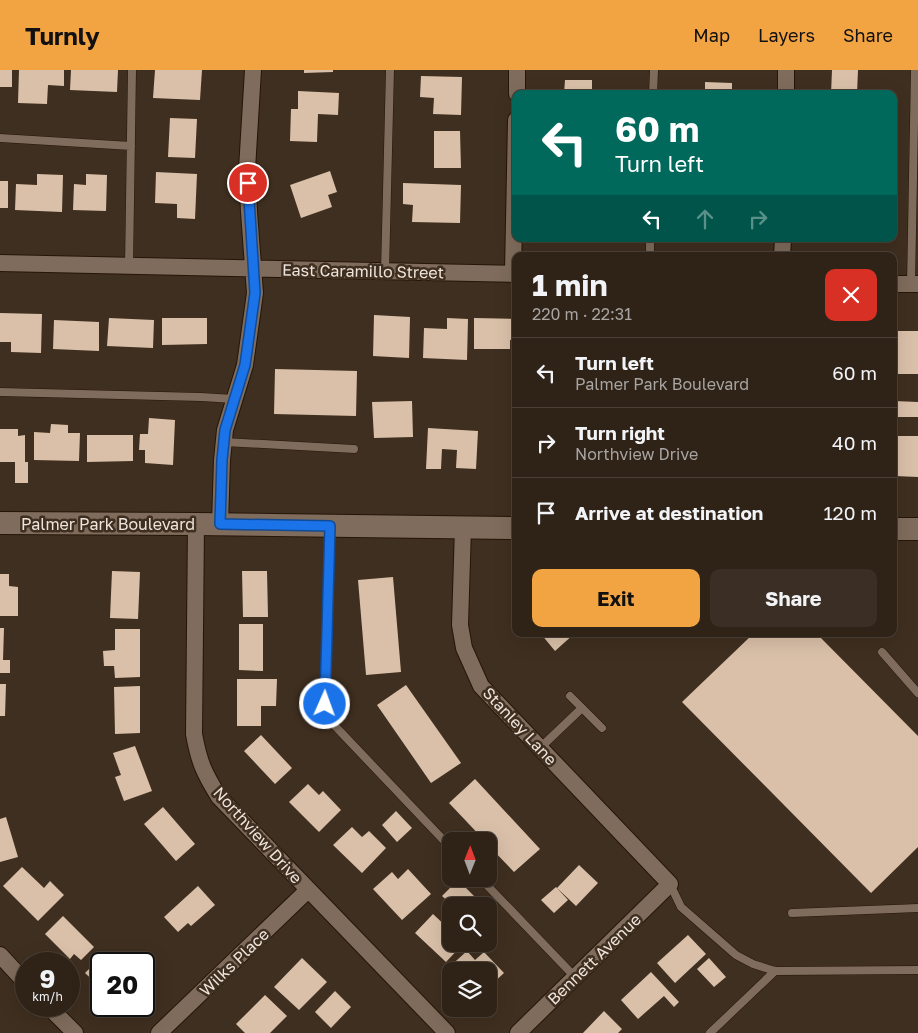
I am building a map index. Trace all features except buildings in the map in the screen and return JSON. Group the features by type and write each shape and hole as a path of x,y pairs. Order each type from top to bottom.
{"main road":[{"name":"Palmer Park Boulevard","path":"0,523 512,528"},
{"path":"897,529 918,529"}],"street":[{"path":"220,524 225,430 245,365 255,293 247,169 253,70"},
{"path":"517,70 517,90"},
{"path":"786,70 786,90"},
{"name":"East Caramillo Street","path":"0,263 512,274"},
{"path":"897,284 914,284"},
{"name":"Northview Drive","path":"196,524 194,734 198,757 206,776 219,797 447,1033"},
{"name":"Stanley Lane","path":"462,527 460,625 464,648 482,686 670,884"},
{"name":"Bennett Avenue","path":"518,1033 670,884"},
{"name":"Wilks Place","path":"159,1033 308,890"},
{"path":"0,955 15,971"},
{"path":"59,1017 76,1033"}],"lane":[{"path":"128,266 132,70"},
{"path":"385,271 390,70"},
{"path":"653,90 654,70"},
{"path":"914,284 915,70"},
{"path":"0,138 131,146"},
{"path":"0,392 234,399"},
{"path":"224,442 354,449"},
{"path":"330,526 325,704 329,716 335,726 442,839"},
{"path":"882,652 918,693"},
{"path":"570,696 602,728"},
{"path":"540,748 582,708"},
{"path":"670,884 681,907 736,955 753,964 775,971 918,970"},
{"path":"490,888 575,977"},
{"path":"792,913 918,908"},
{"path":"710,1033 775,971"}],"route":[{"path":"248,183 255,293 245,365 225,430 220,524 330,526 325,704"}]}
